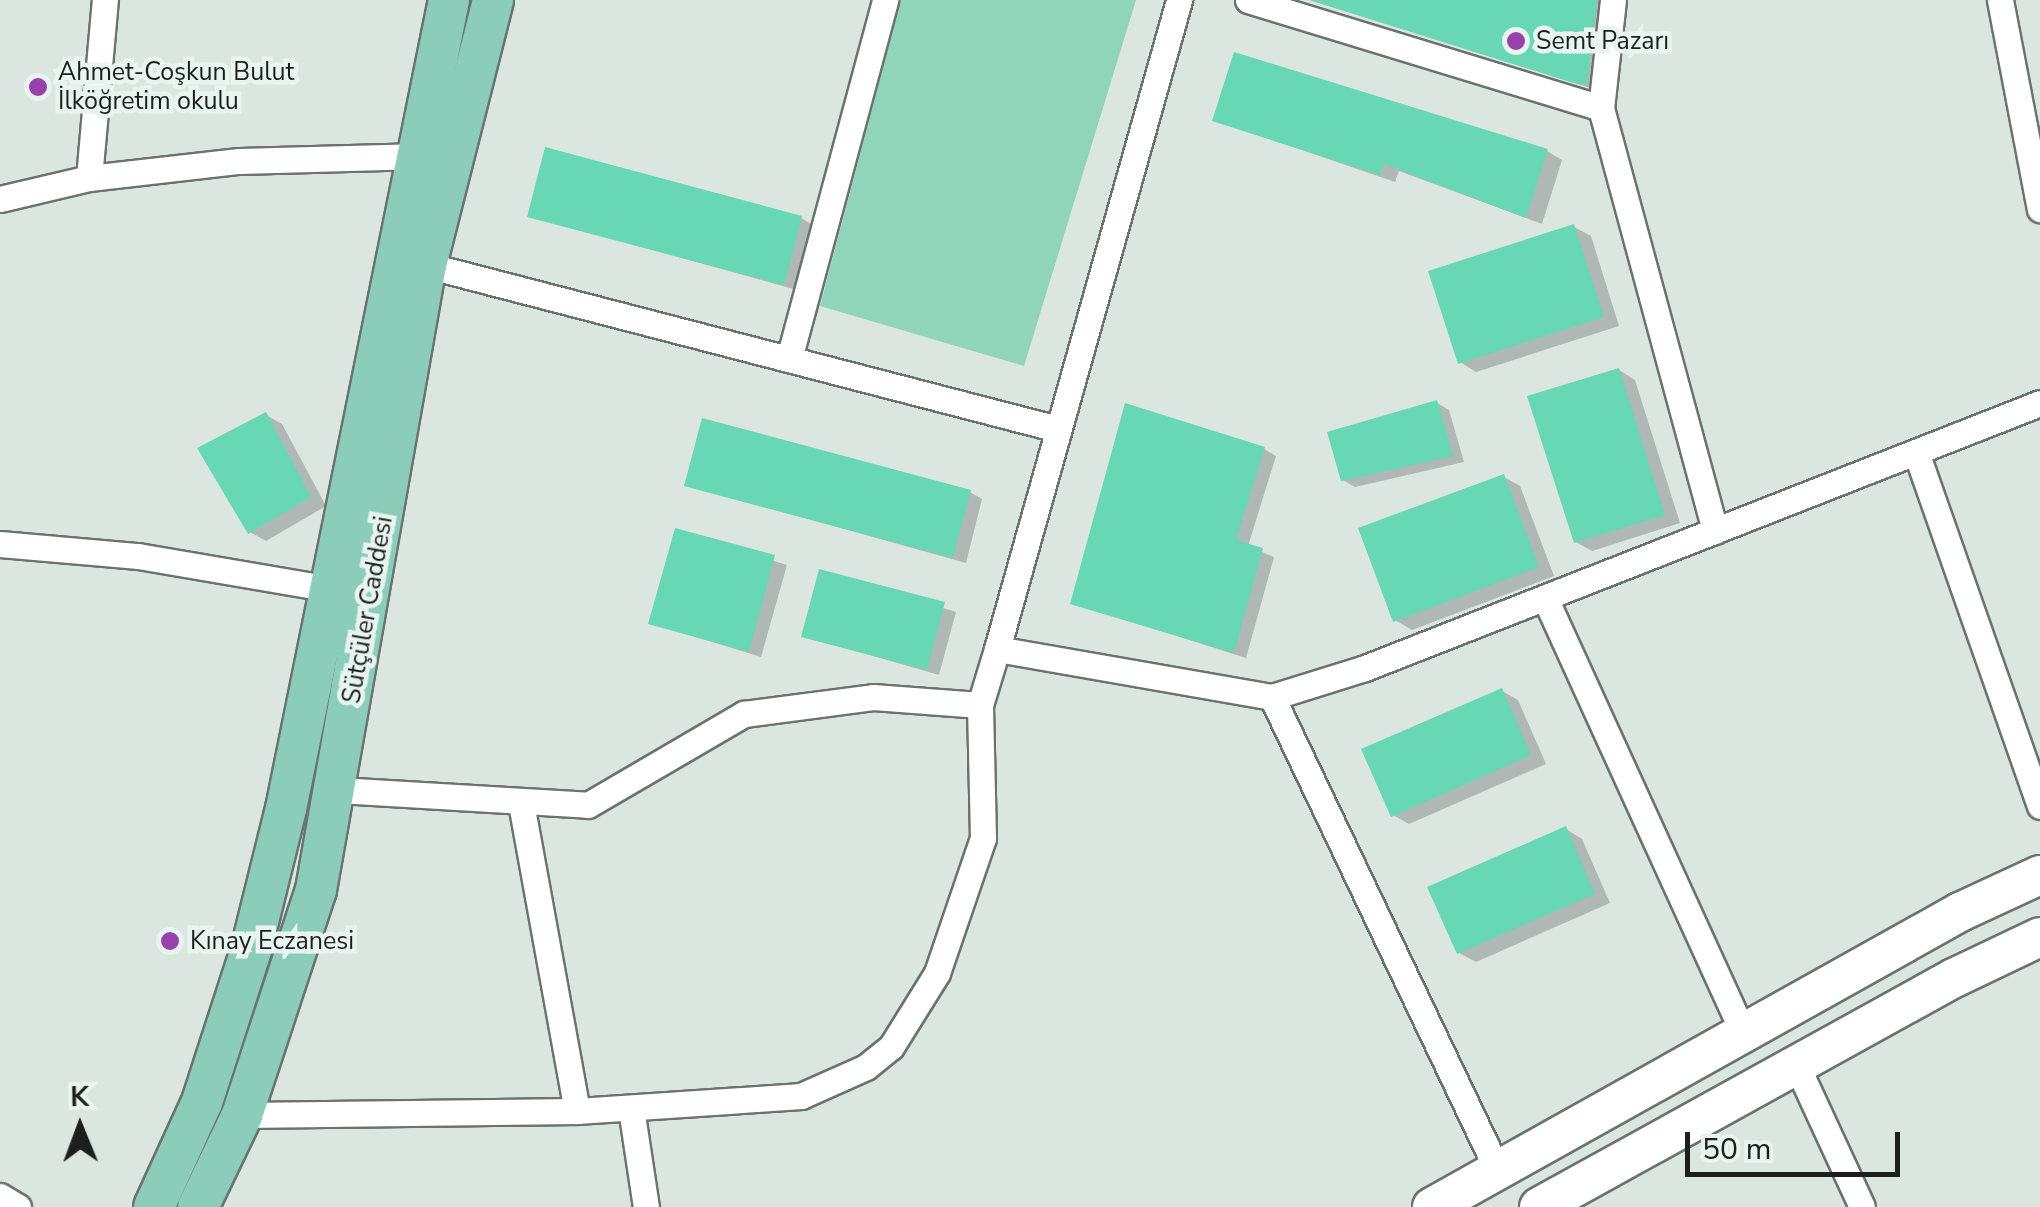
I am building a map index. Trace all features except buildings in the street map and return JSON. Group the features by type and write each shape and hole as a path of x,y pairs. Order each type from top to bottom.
{"main road":[{"name":"Sütçüler Caddesi","path":"154,1207 202,1102 250,950 286,809 325,588 412,156 449,0"},
{"name":"Sütçüler Caddesi","path":"198,1207 242,1115 287,988 338,790 426,265 493,0"},
{"path":"1432,1207 1743,1032 2040,874"},
{"path":"1539,1207 1796,1064 2040,938"}],"street":[{"path":"89,178 105,0"},
{"path":"789,359 885,0"},
{"path":"242,1115 577,1111 801,1096 866,1067 891,1047 937,973 983,838 980,705 1179,0"},
{"path":"1248,0 1601,108"},
{"path":"1614,0 1601,108 1715,531"},
{"path":"2000,0 2040,209"},
{"path":"0,200 89,178 239,161 412,156"},
{"path":"426,265 1058,429"},
{"path":"997,649 1272,697 1545,598 2040,403"},
{"path":"1916,452 2040,806"},
{"path":"0,544 138,556 325,588"},
{"path":"1545,598 1743,1032"},
{"path":"1272,697 1498,1172"},
{"path":"338,790 588,805 744,714 873,698 980,705"},
{"path":"520,803 577,1111"},
{"path":"1796,1064 1862,1207"},
{"path":"631,1108 646,1207"},
{"path":"0,1196 18,1207"}],"green space":[{"path":"901,0 1136,0 1024,366 820,306"}],"place":[{"name":"Semt Pazarı","path":"1516,41"},
{"name":"Ahmet-Coşkun Bulut İlköğretim okulu","path":"38,87"},
{"name":"Kınay Eczanesi","path":"170,941"}]}
